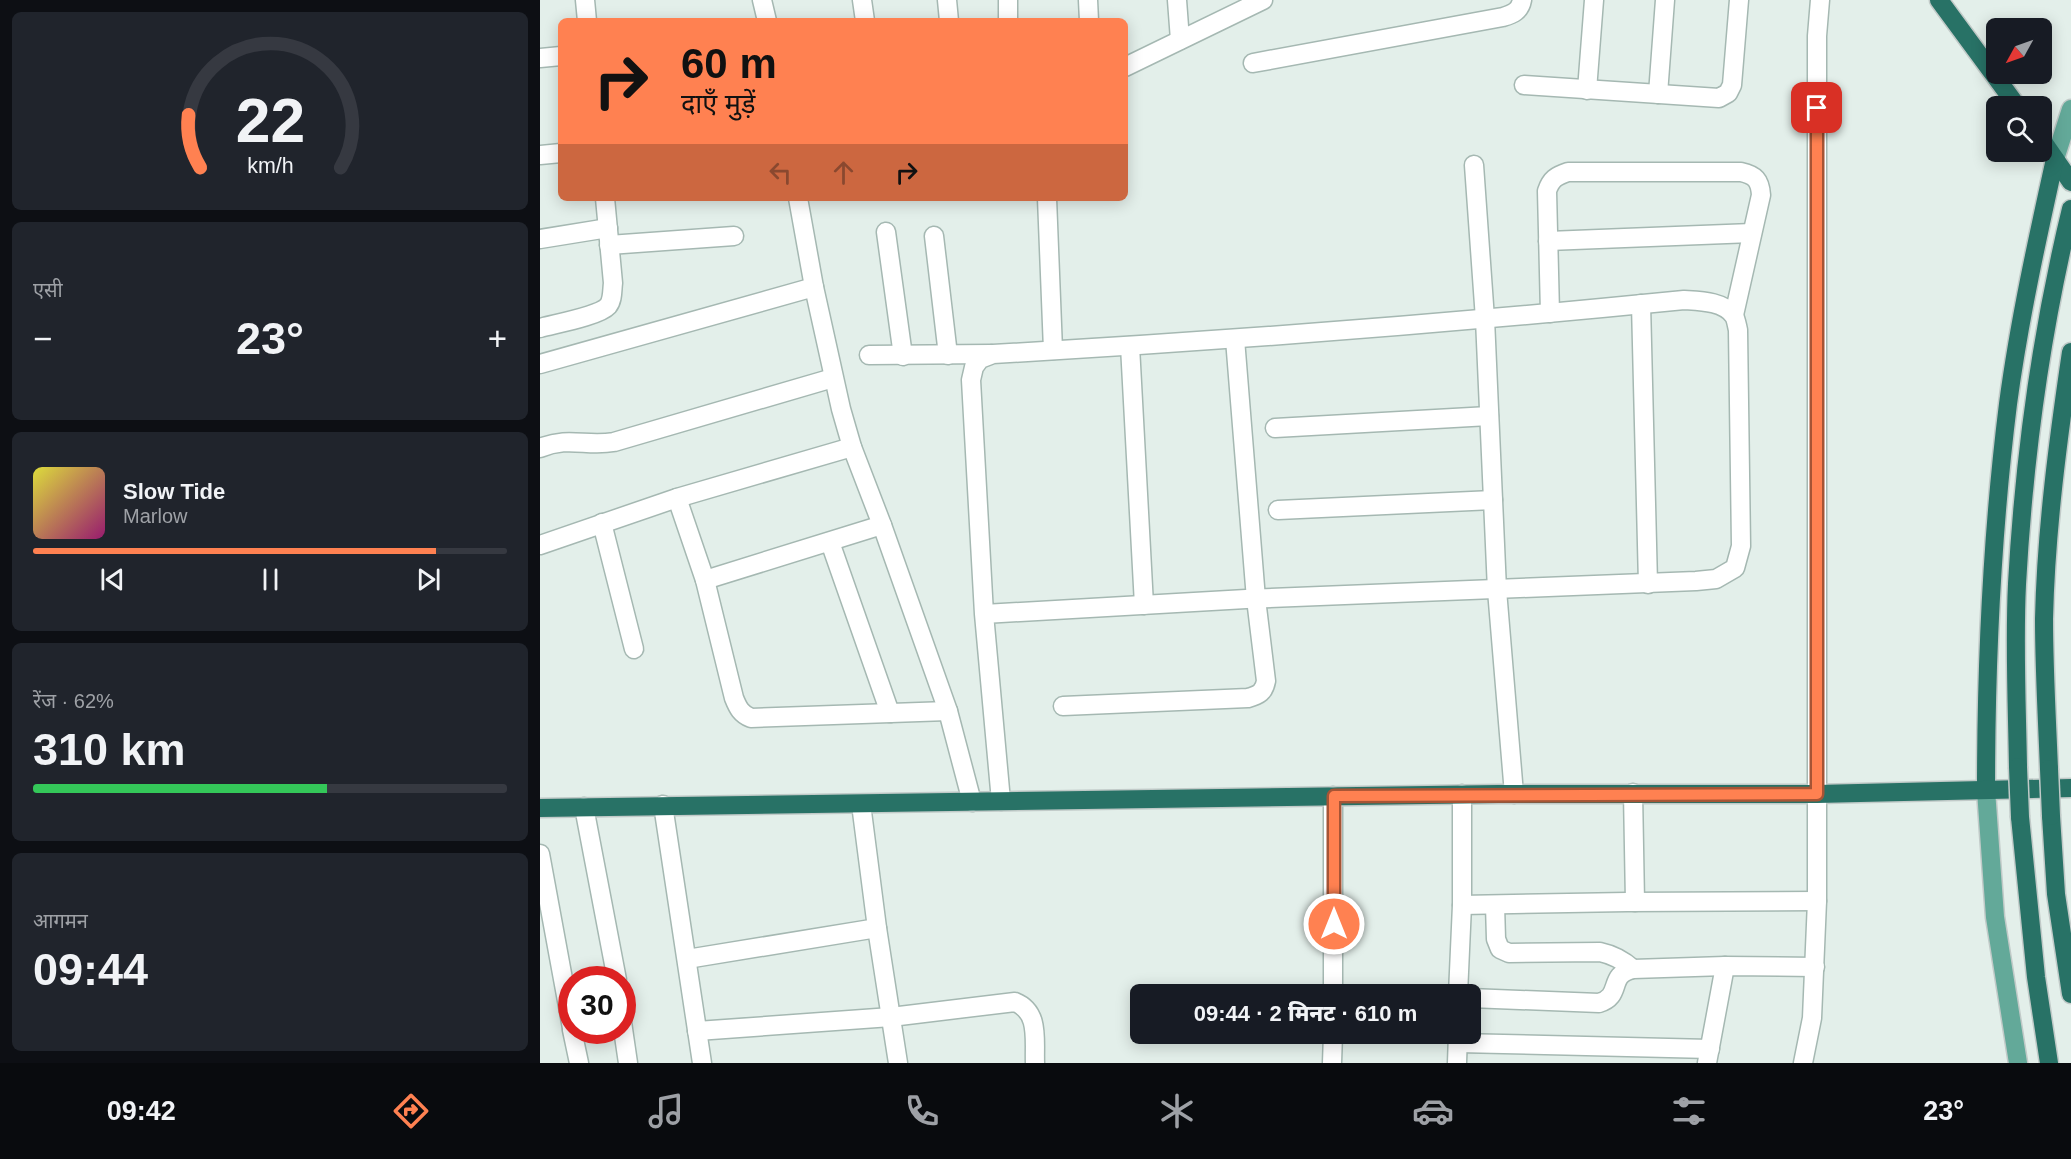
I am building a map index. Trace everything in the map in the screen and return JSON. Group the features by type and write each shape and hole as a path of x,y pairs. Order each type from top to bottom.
{"highway":[{"path":"1939,0 2010,96"},
{"path":"2052,155 2071,183"},
{"path":"1986,790 1991,584 2008,404 2035,249 2055,159"},
{"path":"2049,1063 2036,977 2020,817 2017,585 2033,412 2044,333 2071,209"},
{"path":"2071,352 2059,427 2044,617 2044,680 2056,894 2071,994"},
{"path":"540,808 1462,794 1817,794 2071,788"}],"main road":[{"path":"2055,159 2071,109"},
{"path":"1986,790 1995,917 2018,1063"}],"street":[{"path":"585,0 587,18"},
{"path":"762,0 766,18"},
{"path":"862,0 865,18"},
{"path":"947,0 949,18"},
{"path":"1008,0 1008,18"},
{"path":"1088,0 1089,18"},
{"path":"1177,0 1180,40"},
{"path":"1128,65 1263,0"},
{"path":"1253,63 1503,17 1514,14 1521,6 1522,0"},
{"path":"1587,90 1594,0"},
{"path":"1658,94 1665,0"},
{"path":"1524,85 1719,98 1728,93 1732,85 1739,0"},
{"path":"1803,1063 1812,1018 1817,901 1817,36 1820,0"},
{"path":"540,58 558,56"},
{"path":"540,155 558,153"},
{"path":"1474,165 1485,319 1497,590 1514,794"},
{"path":"984,614 1256,599 1648,584 1716,579 1735,568 1741,546 1738,330 1734,315 1761,195 1760,182 1752,174 1741,172 1568,172 1556,176 1550,182 1547,191 1550,313"},
{"path":"540,328 594,314 608,306 613,283 605,201"},
{"path":"799,201 833,378 852,447 948,711 972,802"},
{"path":"1047,201 1053,350"},
{"path":"886,232 903,356"},
{"path":"1548,241 1752,233"},
{"path":"540,239 609,236 734,236"},
{"path":"934,236 948,355"},
{"path":"540,364 814,287"},
{"path":"869,355 993,354 1235,339 1684,300 1704,301 1721,306 1734,315"},
{"path":"1641,304 1648,584"},
{"path":"1063,706 1248,698 1258,695 1265,689 1235,339"},
{"path":"1130,346 1144,605"},
{"path":"993,354 981,359 974,368 971,380 984,614 1001,801"},
{"path":"540,448 573,440 590,444 614,442 833,378"},
{"path":"1275,428 1489,416"},
{"path":"540,545 677,498 852,447"},
{"path":"677,498 705,580 734,698 738,708 745,716 751,718 948,711"},
{"path":"1278,510 1493,500"},
{"path":"602,523 634,649"},
{"path":"705,580 882,525"},
{"path":"830,542 890,713"},
{"path":"1458,984 1462,905 1462,794"},
{"path":"1633,794 1635,902"},
{"path":"1333,984 1334,796"},
{"path":"861,804 898,1063"},
{"path":"663,805 702,1063"},
{"path":"584,807 614,966"},
{"path":"540,854 560,966"},
{"path":"1462,905 1817,901"},
{"path":"1495,905 1496,939 1500,949 1509,953 1600,952 1622,959 1633,969"},
{"path":"687,959 877,928"},
{"path":"1481,998 1599,1003 1608,1001 1619,976 1633,969 1725,966 1815,967"},
{"path":"1481,1040 1708,1056 1725,966"},
{"path":"697,1031 891,1017 1015,1002 1024,1005 1030,1011 1033,1020 1035,1063"},
{"path":"575,1044 579,1063"},
{"path":"625,1044 628,1063"},
{"path":"1332,1063 1333,1044"},
{"path":"1457,1063 1458,1044"}],"route":[{"path":"1334,924 1334,796 1817,794 1817,108"}]}
